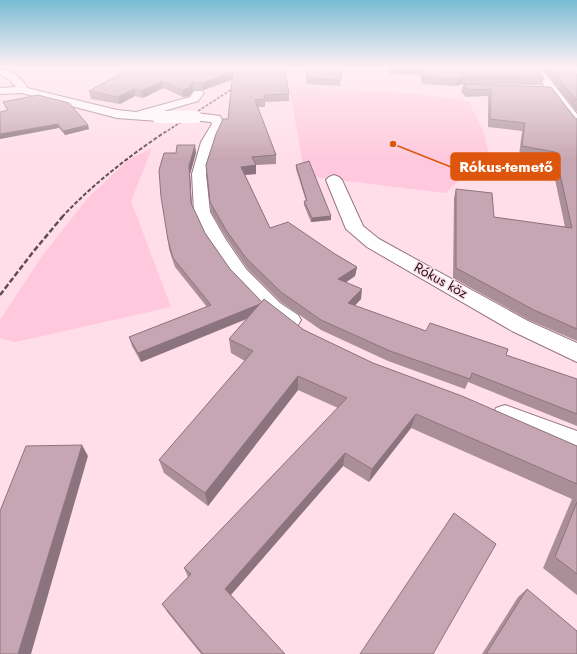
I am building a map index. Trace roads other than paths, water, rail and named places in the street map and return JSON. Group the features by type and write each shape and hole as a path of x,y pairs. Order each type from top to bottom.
{"street":[{"path":"54,99 94,109 134,116 196,117 216,119 218,124 208,142 199,174 202,212 217,241 239,273 273,308 306,332"},
{"path":"134,116 170,107 194,99"},
{"path":"558,99 577,122"},
{"name":"Rókus köz","path":"334,180 355,230 373,243 520,326 577,353"},
{"path":"489,410 577,443"}],"railway":[{"path":"164,133 217,99"},
{"path":"63,216 86,193 111,172 165,132"},
{"path":"0,295 63,216"}],"place":[{"name":"Rókus-temető","path":"393,144"}]}
